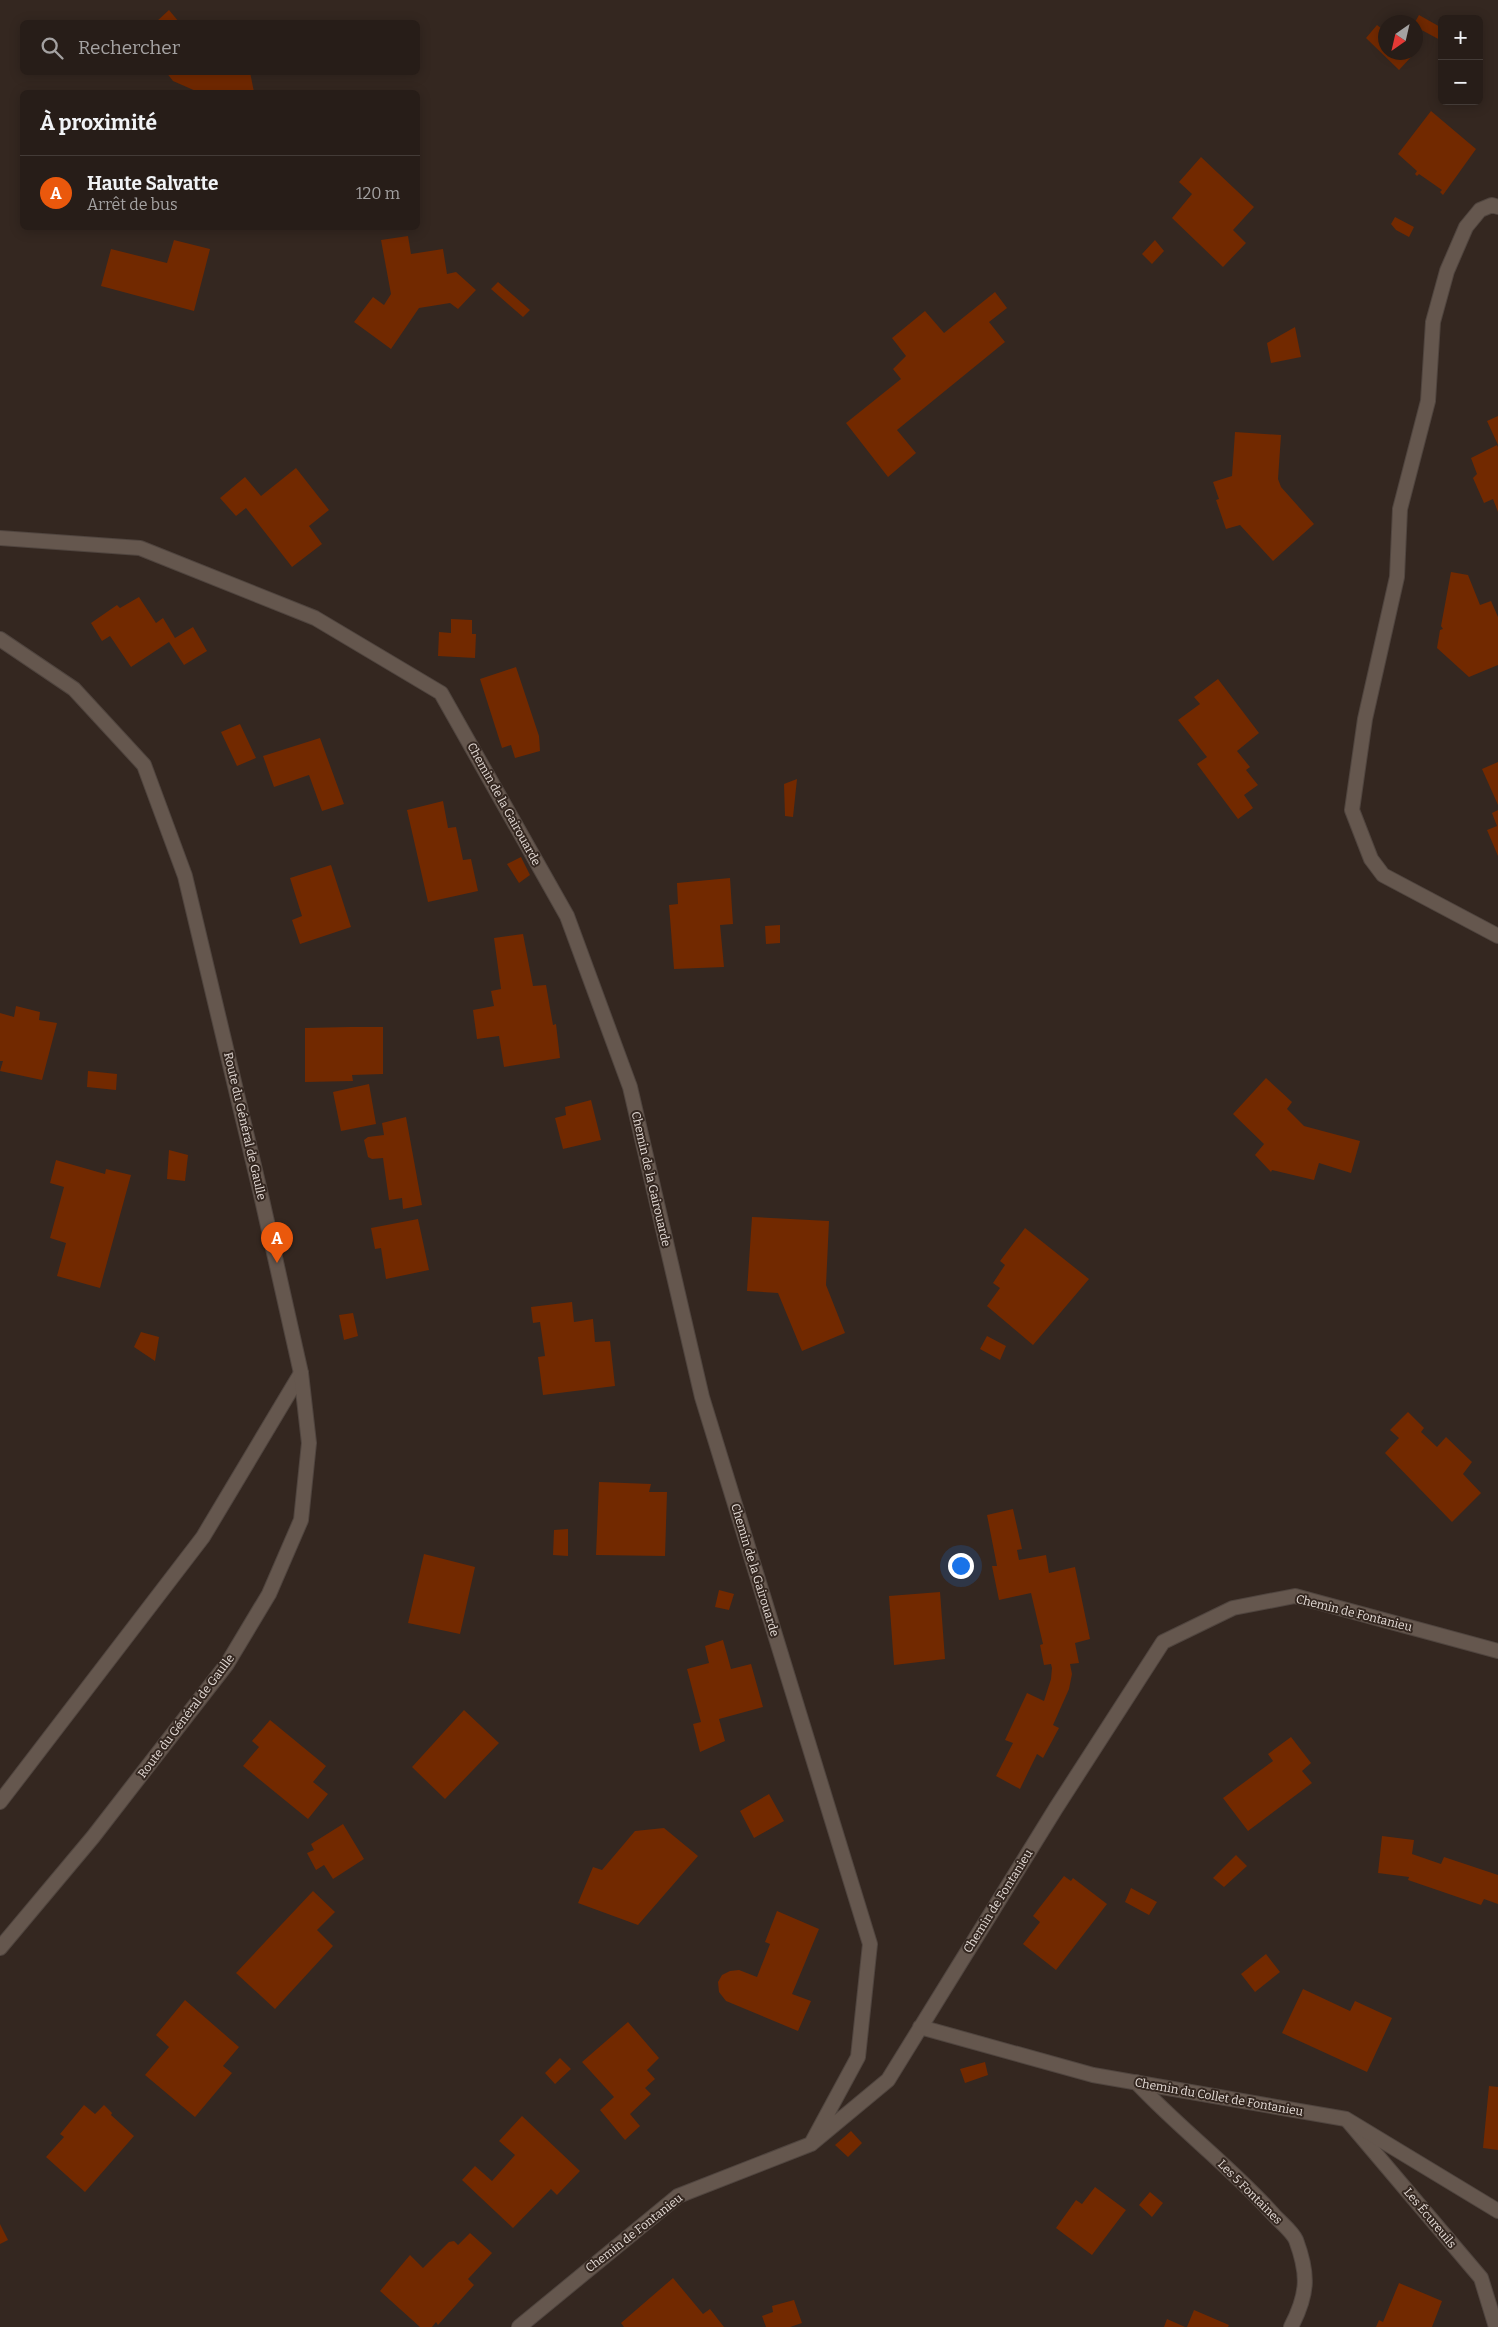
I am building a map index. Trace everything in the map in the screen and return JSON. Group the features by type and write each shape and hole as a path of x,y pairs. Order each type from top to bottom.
{"street":[{"path":"1498,207 1492,205 1480,210 1466,227 1446,271 1433,322 1428,401 1400,509 1397,578 1365,719 1352,810 1371,858 1383,876 1498,936"},
{"name":"Chemin de la Gairouarde","path":"0,538 140,548 315,618 441,693 567,916 630,1086 702,1397 870,1944 858,2057 811,2144"},
{"name":"Route du Général de Gaulle","path":"0,639 74,689 144,765 185,876 261,1195 301,1373 309,1443 300,1520 269,1594 227,1664 93,1837 0,1948"},
{"path":"0,1802 203,1538 301,1373"},
{"name":"Chemin de Fontanieu","path":"519,2327 678,2196 811,2144 888,2080 1056,1808 1163,1642 1233,1608 1296,1596 1498,1651"},
{"name":"Chemin du Collet de Fontanieu","path":"920,2027 1093,2075 1346,2119 1498,2211"},
{"name":"Les 5 Fontaines","path":"1136,2082 1168,2117 1264,2204 1295,2238 1307,2284 1300,2310 1291,2327"},
{"name":"Les Écureuils","path":"1346,2119 1481,2278 1496,2327"}],"building":[{"path":"169,10 177,20 158,20"},
{"path":"1423,17 1438,26 1438,39 1423,31"},
{"path":"1377,25 1378,26 1378,50 1366,38"},
{"path":"1389,60 1408,60 1399,70"},
{"path":"168,75 251,75 254,90 193,90 173,81"},
{"path":"1431,111 1476,149 1443,195 1440,192 1442,190 1419,174 1417,176 1415,174 1417,171 1398,154"},
{"path":"1201,157 1254,207 1233,230 1246,243 1223,267 1172,218 1192,194 1179,182"},
{"path":"1395,217 1414,227 1409,237 1396,230 1391,224"},
{"path":"408,236 411,254 443,249 447,274 456,272 476,290 458,309 450,303 419,308 391,349 354,322 373,297 384,305 391,294 381,240"},
{"path":"174,240 210,249 194,311 101,286 111,249 167,263"},
{"path":"1155,240 1164,251 1152,264 1142,254"},
{"path":"498,282 530,310 523,317 491,289"},
{"path":"995,292 1007,308 989,322 1005,342 897,430 916,453 888,477 846,423 901,379 893,369 906,356 892,338 925,311 944,333"},
{"path":"1295,327 1301,357 1271,363 1267,343"},
{"path":"1498,416 1498,445 1487,421"},
{"path":"1235,432 1281,435 1278,479 1281,487 1314,524 1273,561 1240,525 1226,529 1216,500 1219,499 1213,482 1232,476"},
{"path":"1497,445 1498,512 1493,499 1484,503 1473,478 1477,474 1471,458"},
{"path":"296,468 329,510 309,526 322,544 292,567 246,508 236,516 220,498 245,477 261,496"},
{"path":"1451,572 1468,575 1480,605 1491,601 1498,617 1498,665 1469,677 1437,648 1440,630 1443,629 1441,626"},
{"path":"139,597 156,623 163,618 175,638 193,627 207,651 184,665 169,642 131,667 110,636 102,641 91,623 117,605 120,608"},
{"path":"451,619 472,620 472,634 476,634 475,658 438,656 439,632 451,633"},
{"path":"516,667 539,736 540,751 515,758 511,745 502,748 480,679"},
{"path":"1218,679 1259,733 1237,751 1250,767 1246,770 1258,785 1244,795 1253,808 1238,819 1197,764 1207,757 1178,720 1200,704 1194,697"},
{"path":"240,724 256,758 237,766 221,732"},
{"path":"320,738 344,804 322,811 309,775 274,787 263,756"},
{"path":"1498,762 1498,805 1482,769"},
{"path":"797,779 793,817 785,816 784,784"},
{"path":"443,801 448,828 456,827 463,860 471,859 478,891 428,902 407,810"},
{"path":"1498,810 1498,856 1487,830 1497,826 1492,813"},
{"path":"521,857 530,875 519,883 507,864"},
{"path":"331,865 351,927 300,944 292,920 302,916 290,878"},
{"path":"730,878 733,924 720,925 724,967 674,969 669,905 678,904 677,883"},
{"path":"780,925 780,943 766,944 765,926"},
{"path":"523,934 533,986 546,985 553,1025 556,1024 560,1058 504,1067 499,1036 477,1039 473,1010 494,1006 491,991 501,989 494,938"},
{"path":"16,1006 40,1012 39,1020 57,1023 42,1080 0,1071 3,1061 0,1061 0,1013 14,1017"},
{"path":"383,1027 383,1074 352,1075 353,1081 305,1082 305,1028"},
{"path":"88,1071 117,1074 116,1090 87,1087"},
{"path":"1266,1078 1292,1102 1287,1109 1304,1126 1360,1141 1351,1173 1319,1163 1314,1180 1272,1170 1271,1172 1255,1155 1264,1144 1233,1114"},
{"path":"369,1084 376,1124 341,1131 333,1092"},
{"path":"591,1100 601,1140 563,1149 555,1118 566,1115 565,1107"},
{"path":"406,1117 422,1205 403,1209 402,1198 389,1200 383,1158 372,1159 368,1157 364,1140 368,1137 384,1135 382,1123"},
{"path":"169,1150 188,1155 185,1181 167,1179"},
{"path":"56,1160 105,1174 106,1169 131,1175 100,1288 57,1276 66,1243 50,1238 64,1187 50,1183"},
{"path":"752,1217 829,1221 826,1285 845,1333 802,1351 778,1293 747,1291"},
{"path":"418,1219 429,1270 386,1279 381,1248 375,1249 371,1228"},
{"path":"1025,1228 1089,1279 1033,1345 987,1306 1000,1288 993,1283 1005,1265 1000,1261"},
{"path":"572,1302 574,1322 593,1319 595,1342 610,1341 615,1386 543,1395 538,1357 545,1356 540,1322 533,1323 531,1307"},
{"path":"353,1313 358,1336 344,1340 339,1315"},
{"path":"141,1332 159,1337 155,1361 134,1347"},
{"path":"987,1336 1006,1346 1000,1360 980,1349"},
{"path":"1408,1412 1424,1428 1421,1432 1437,1447 1446,1437 1472,1462 1463,1474 1481,1493 1452,1522 1385,1453 1399,1438 1390,1430"},
{"path":"599,1482 651,1484 649,1492 667,1492 665,1556 596,1555"},
{"path":"1013,1509 1022,1549 1017,1550 1019,1560 1046,1555 1049,1573 1075,1567 1090,1639 1075,1643 1079,1663 1070,1664 1072,1674 1069,1689 1053,1725 1059,1728 1043,1758 1037,1754 1020,1789 996,1776 1013,1743 1005,1740 1027,1693 1044,1701 1051,1679 1052,1668 1051,1664 1044,1665 1040,1645 1043,1644 1031,1593 999,1600 992,1566 997,1566 987,1515"},
{"path":"568,1529 568,1556 553,1555 554,1530"},
{"path":"424,1554 475,1567 460,1634 408,1623"},
{"path":"719,1590 734,1594 729,1610 715,1607"},
{"path":"940,1592 945,1659 894,1665 889,1596"},
{"path":"723,1640 731,1669 751,1664 763,1707 719,1719 725,1741 700,1752 693,1724 701,1722 687,1669 709,1663 705,1646"},
{"path":"464,1710 499,1743 445,1799 412,1767"},
{"path":"270,1720 326,1766 313,1782 328,1794 308,1819 243,1766 259,1747 252,1741"},
{"path":"1291,1737 1311,1763 1302,1771 1312,1783 1248,1831 1223,1798 1273,1761 1268,1754"},
{"path":"769,1794 784,1821 754,1838 740,1811"},
{"path":"343,1824 364,1859 333,1879 324,1865 316,1870 307,1853 314,1850 311,1844"},
{"path":"664,1828 698,1856 638,1925 578,1903 593,1867 602,1870 635,1831"},
{"path":"1382,1836 1414,1840 1412,1854 1441,1864 1444,1857 1498,1875 1498,1904 1484,1899 1481,1905 1408,1880 1409,1877 1378,1873"},
{"path":"1236,1855 1247,1866 1224,1887 1213,1878"},
{"path":"1064,1876 1071,1881 1073,1878 1107,1904 1056,1970 1023,1944 1040,1922 1033,1916"},
{"path":"1131,1888 1157,1902 1149,1915 1125,1902"},
{"path":"313,1891 335,1912 317,1930 333,1946 275,2009 236,1973"},
{"path":"777,1911 819,1929 792,1994 811,2001 798,2031 726,2001 719,1992 718,1982 722,1975 730,1971 739,1970 757,1977 770,1944 765,1942"},
{"path":"1266,1954 1280,1972 1255,1992 1241,1974"},
{"path":"1303,1989 1350,2011 1355,2001 1392,2018 1367,2072 1282,2033"},
{"path":"185,2000 239,2047 223,2066 232,2073 195,2117 145,2075 169,2047 156,2035"},
{"path":"628,2022 659,2058 647,2070 655,2079 645,2088 651,2094 630,2114 640,2126 625,2140 600,2110 614,2097 582,2062"},
{"path":"560,2058 571,2069 555,2084 545,2073"},
{"path":"985,2062 988,2075 965,2083 960,2069"},
{"path":"1489,2086 1498,2087 1498,2150 1483,2148"},
{"path":"84,2105 95,2114 104,2105 112,2113 111,2115 134,2136 85,2192 46,2157 64,2137 60,2134"},
{"path":"522,2116 580,2171 557,2195 551,2189 513,2228 462,2180 475,2166 492,2181 515,2155 499,2141"},
{"path":"851,2131 862,2143 848,2157 835,2145"},
{"path":"1095,2187 1126,2210 1092,2255 1056,2228 1076,2200 1082,2204"},
{"path":"1150,2192 1163,2203 1152,2217 1139,2205"},
{"path":"0,2224 8,2240 0,2244"},
{"path":"470,2233 492,2253 468,2279 474,2285 438,2325 436,2322 432,2327 420,2327 380,2291 410,2255 423,2268 449,2242 454,2241 458,2245"},
{"path":"673,2278 703,2314 710,2309 724,2327 624,2327 621,2323"},
{"path":"1399,2283 1442,2301 1432,2327 1376,2327 1379,2320 1383,2322"},
{"path":"794,2300 802,2323 790,2327 766,2327 762,2316 773,2312 772,2306"},
{"path":"1194,2310 1229,2325 1228,2327 1187,2327"},
{"path":"1167,2319 1185,2327 1164,2327"}],"place":[{"name":"Haute Salvatte","path":"277,1263"}]}
